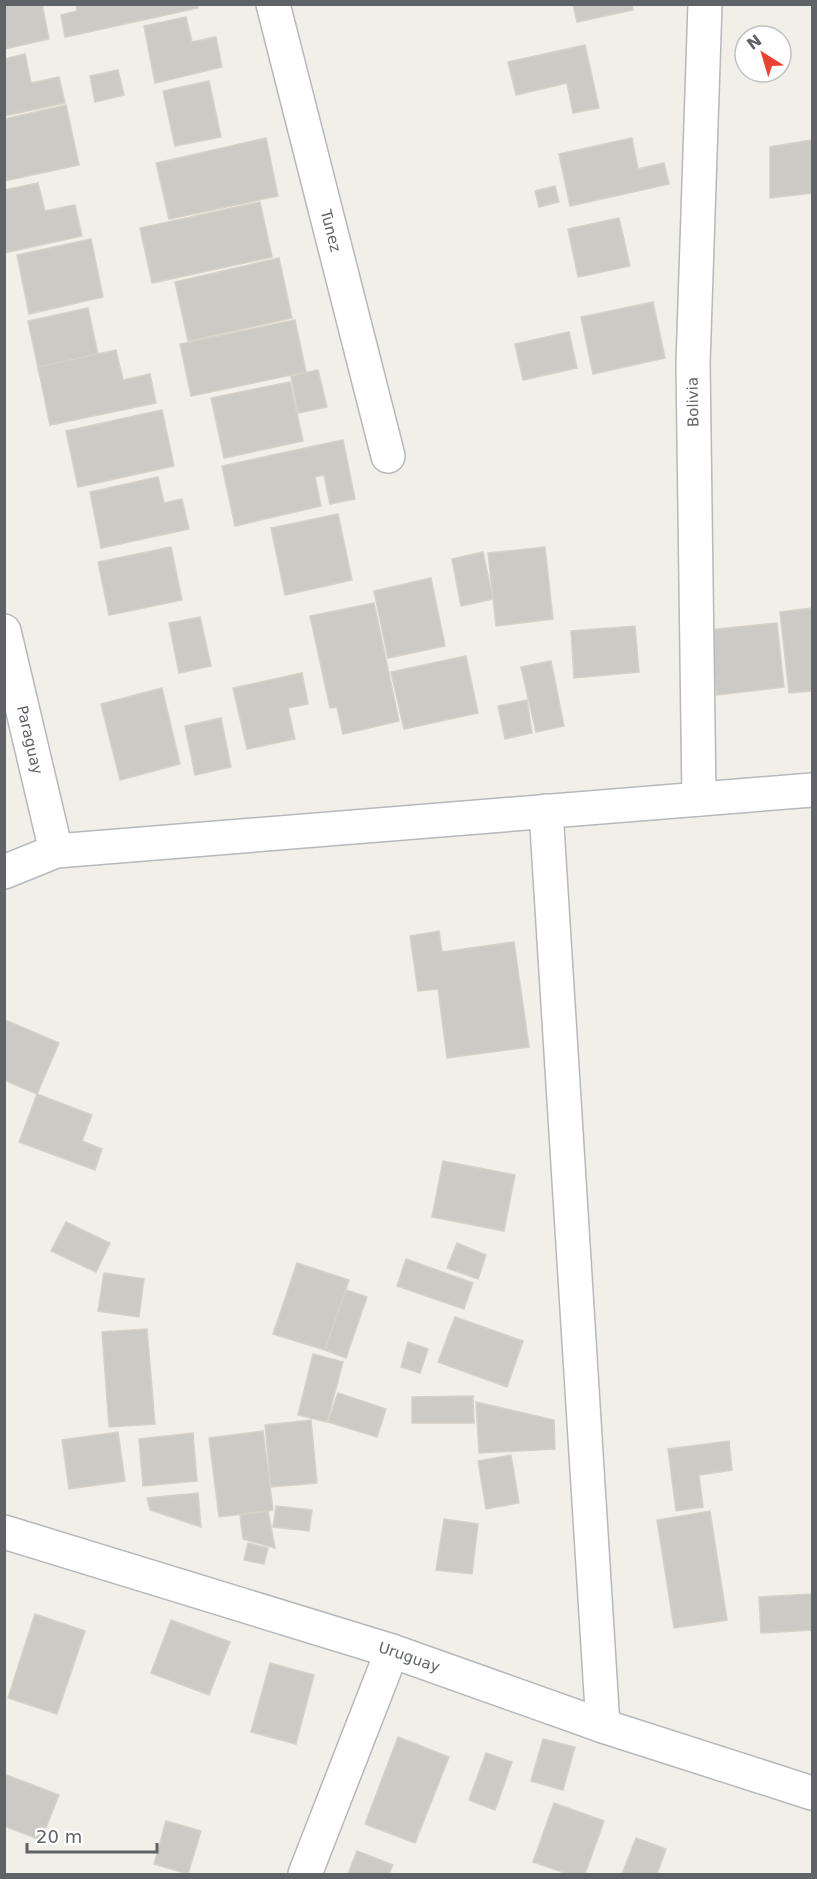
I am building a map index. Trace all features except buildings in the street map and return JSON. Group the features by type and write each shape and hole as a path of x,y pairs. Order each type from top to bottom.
{"street":[{"name":"Tunez","path":"273,4 388,456"},
{"name":"Bolivia","path":"699,799 693,364 705,4"},
{"name":"Paraguay","path":"4,631 56,851"},
{"path":"4,872 56,851 813,790"},
{"path":"546,811 603,1726"},
{"name":"Uruguay","path":"4,1532 392,1651 603,1726 813,1793"},
{"path":"305,1875 392,1651"}]}
